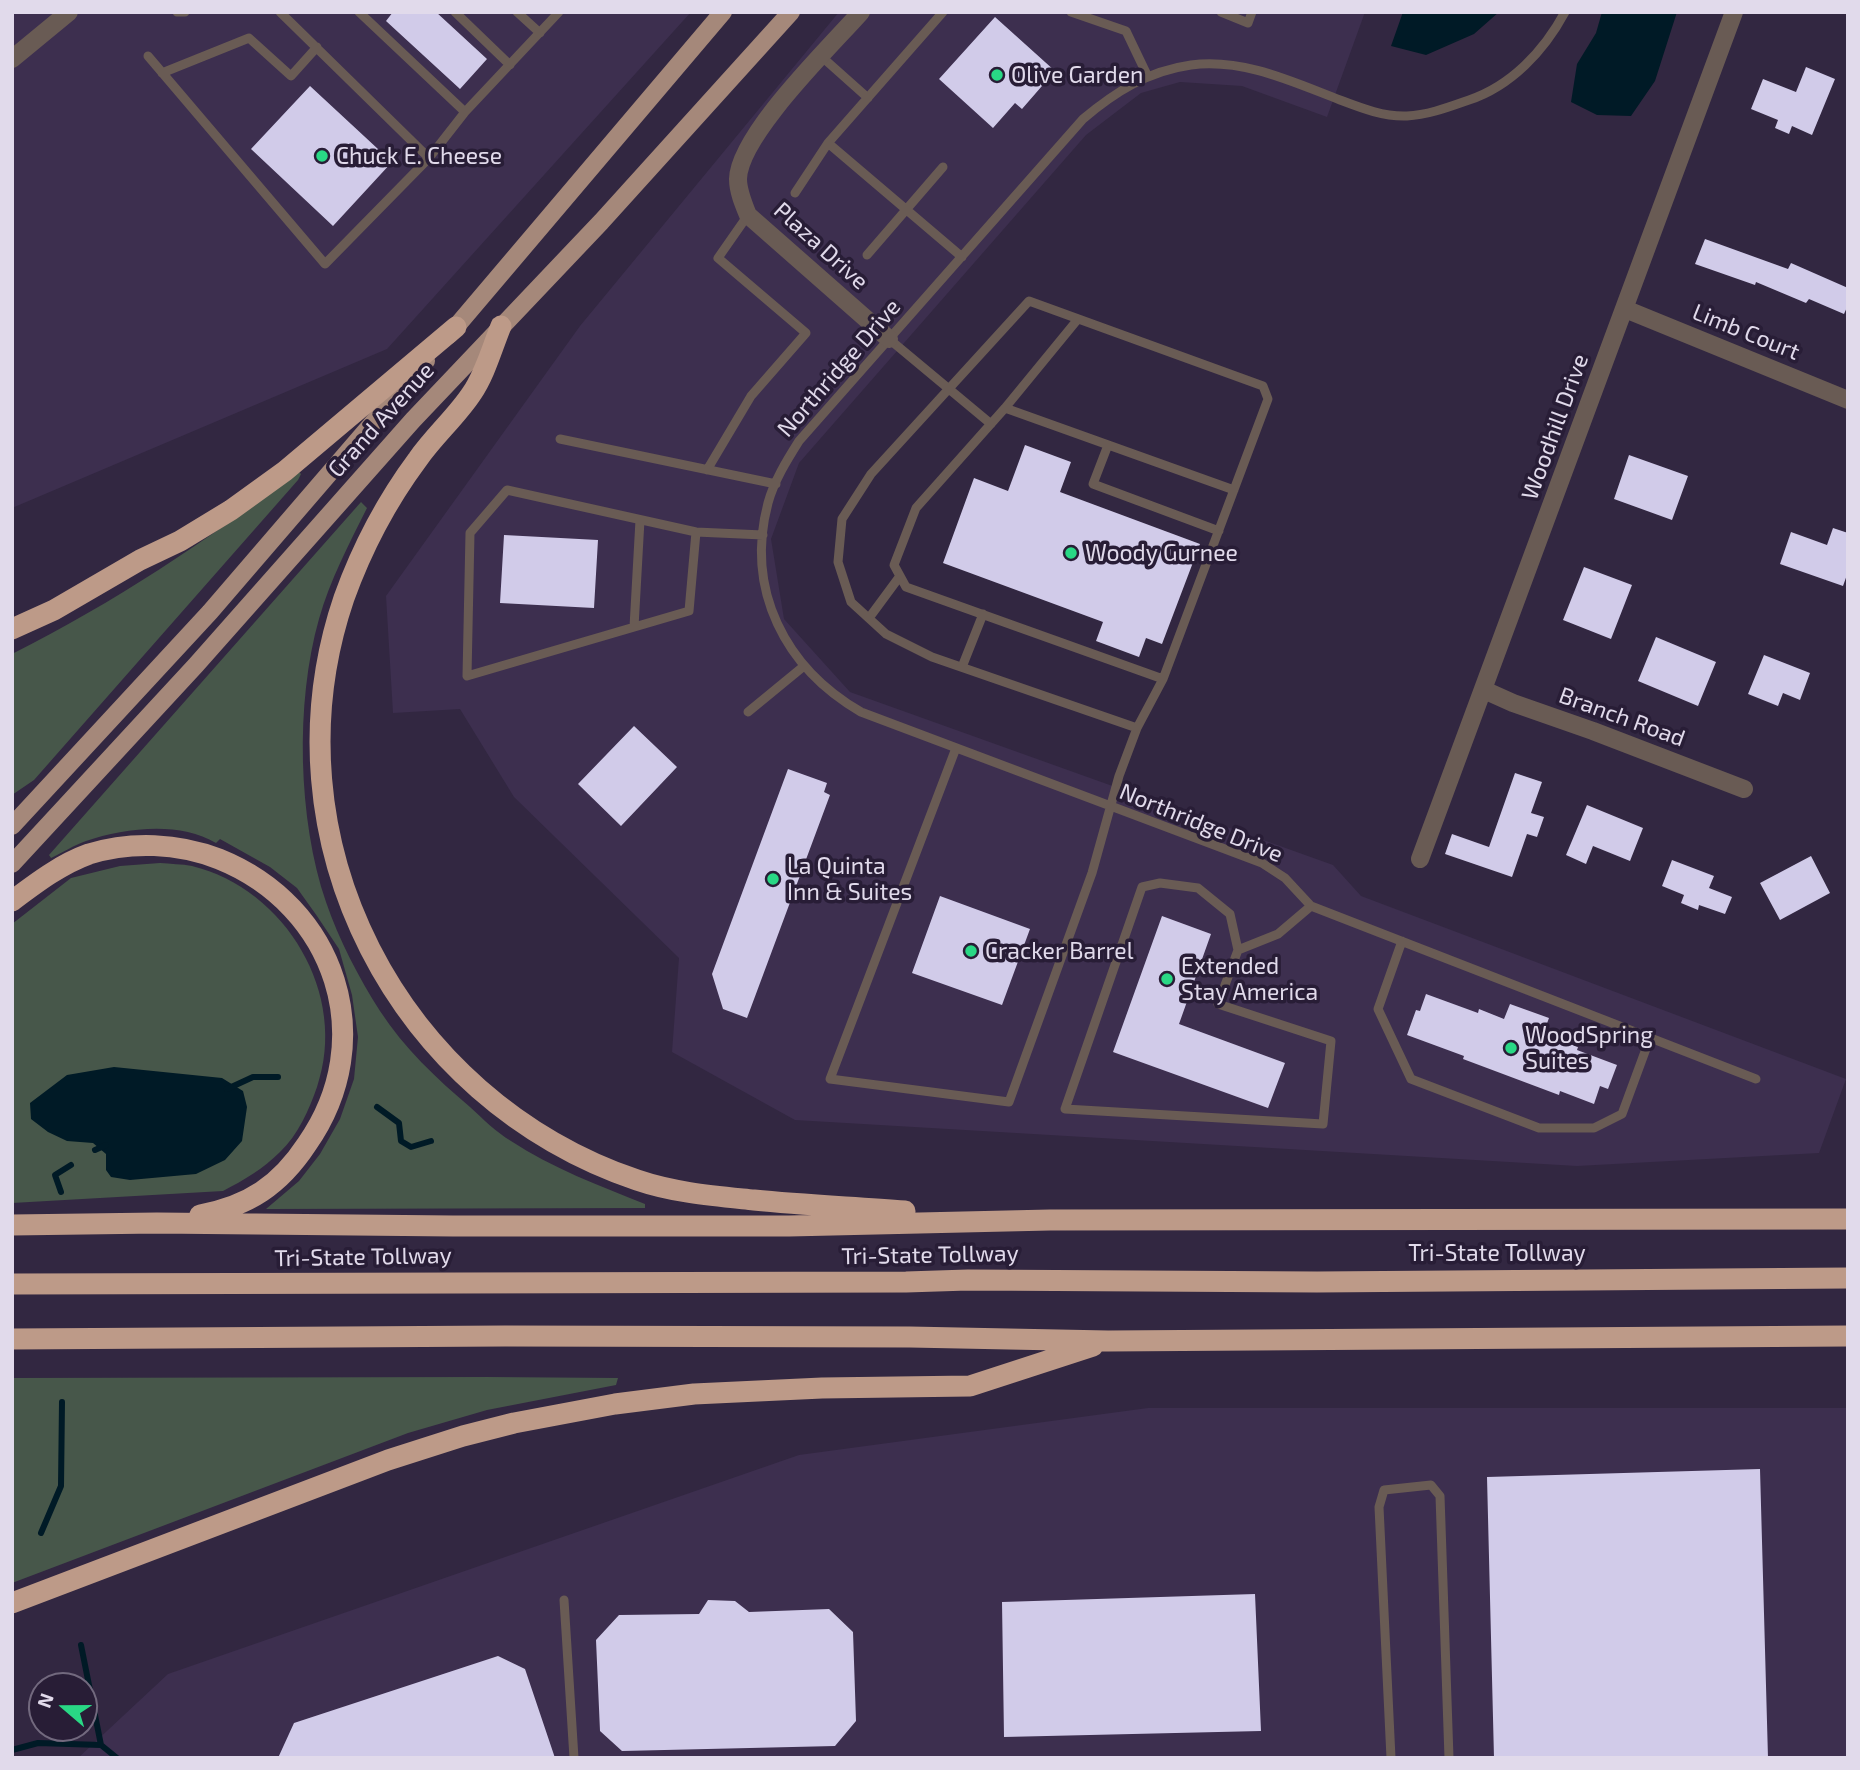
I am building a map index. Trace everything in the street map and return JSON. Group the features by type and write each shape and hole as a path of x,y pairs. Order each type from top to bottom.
{"highway":[{"path":"501,326 473,392 418,458 388,502 362,551 343,601 332,643 324,688 320,738 322,784 329,831 341,880 376,964 428,1036 451,1063 475,1084 533,1129 565,1148 619,1173 664,1188 717,1196 1050,1220"},
{"path":"12,629 54,610 231,510 285,471 456,327"},
{"path":"12,901 57,869 90,854 131,846 183,848 226,862 268,886 299,915 325,954 337,986 343,1040 331,1095 323,1119 312,1138 287,1171 259,1193 221,1211 157,1223"},
{"path":"12,1225 157,1223 747,1226 1050,1220 1848,1219"},
{"name":"Tri-State Tollway","path":"12,1284 299,1285 968,1280 1317,1282 1848,1278"},
{"path":"12,1339 505,1336 910,1337 1108,1341 1848,1336"},
{"path":"12,1603 388,1460 514,1423 615,1404 694,1394 822,1388 970,1386 1108,1341"}],"main road":[{"name":"Grand Avenue","path":"12,826 210,612 723,12"},
{"name":"Grand Avenue","path":"12,864 196,665 413,420 601,222 791,12"}],"street":[{"path":"12,59 69,12"},
{"name":"Plaza Drive","path":"861,12 763,122 746,150 738,177 741,199 748,215 888,339"},
{"name":"Woodhill Drive","path":"1420,859 1734,12"},
{"name":"Limb Court","path":"1625,309 1848,400"},
{"name":"Branch Road","path":"1484,690 1744,789"}],"lane":[{"path":"177,12 185,12"},
{"path":"280,12 429,158"},
{"path":"359,12 465,112"},
{"path":"454,12 510,65"},
{"path":"517,12 540,33"},
{"path":"148,56 325,264 429,158 465,112 559,12"},
{"path":"795,192 828,143 943,12"},
{"path":"1072,12 1126,31 1148,77"},
{"path":"1221,12 1248,23 1252,12"},
{"name":"Northridge Drive","path":"1311,906 1285,878 1262,863 861,712 837,698 804,666 776,624 766,590 762,557 769,501 782,468 799,441 1083,119 1109,97 1148,77 1192,65 1221,64 1246,67 1384,114 1407,116 1426,113 1480,96 1499,86 1536,55 1565,12"},
{"path":"163,73 250,38 291,76 317,47"},
{"path":"822,57 867,98"},
{"path":"828,143 962,257"},
{"path":"867,255 943,167"},
{"path":"707,470 751,396 806,333 718,258 748,215"},
{"path":"956,748 830,1079 1009,1102 1092,873 1110,806 1137,728 1163,679 1268,399 1262,386 1029,301 871,474 842,519 838,562 851,602 886,635 932,657 1137,728"},
{"path":"1078,319 991,424 916,508 894,565 906,587 1163,679"},
{"path":"888,339 991,424"},
{"path":"1004,408 1234,490"},
{"path":"560,439 776,484"},
{"path":"1108,445 1093,484 1219,531"},
{"path":"696,532 689,611 467,676 470,533 507,490 696,532 763,535"},
{"path":"634,627 640,520"},
{"path":"869,618 900,576"},
{"path":"961,667 983,614"},
{"path":"748,712 804,666"},
{"path":"1238,950 1230,914 1198,888 1160,883 1142,887 1065,1109 1323,1124 1331,1041 1218,1004 1238,950 1278,934 1311,906 1756,1079"},
{"path":"1402,942 1378,1009 1411,1079 1539,1128 1594,1128 1622,1114 1650,1038"},
{"path":"1391,1758 1379,1507 1384,1490 1431,1485 1440,1496 1449,1758"},
{"path":"564,1600 573,1758"}],"shaded area":[{"path":"12,12 691,12 387,349 12,508"},
{"path":"839,12 1365,12 1327,117 1242,86 1180,82 1141,93 1086,135 799,463 771,539 784,619 850,692 1333,865 1361,896 1846,1079 1819,1153 1577,1166 795,1120 672,1052 679,958 514,797 460,709 393,713 386,596 580,326"},
{"path":"1148,1408 1848,1408 1848,1758 78,1758 168,1674 799,1455"}],"green space":[{"path":"299,472 301,474 298,480 34,780 12,795 12,654 87,614 159,569"},
{"path":"361,502 367,508 334,576 319,619 311,652 303,724 305,799 310,835 331,916 350,958 389,1025 445,1085 495,1129 527,1151 576,1176 645,1204 645,1208 266,1209 299,1181 320,1154 340,1119 354,1079 358,1037 352,995 339,949 297,888 270,867 220,839 216,843 201,836 169,829 135,830 101,836 51,858 49,855"},
{"path":"160,863 192,866 226,878 256,897 281,922 302,951 316,983 324,1017 325,1052 310,1104 298,1130 280,1152 253,1174 223,1191 12,1203 12,924 71,878 120,866"},
{"path":"12,1378 618,1378 616,1385 487,1410 408,1433 12,1583"}],"water":[{"path":"1403,12 1499,12 1474,34 1426,55 1391,46"},
{"path":"1602,12 1677,12 1655,81 1631,116 1597,115 1571,102 1577,64 1596,33"},
{"path":"114,1067 222,1078 243,1091 247,1107 242,1141 225,1160 196,1174 130,1180 111,1177 106,1170 106,1154 93,1143 67,1141 48,1132 31,1119 30,1103 67,1075"}],"building":[{"path":"393,12 436,12 487,59 460,89 386,21"},
{"name":"Olive Garden","path":"995,17 1055,71 1022,109 1015,103 993,128 939,79"},
{"path":"1806,67 1835,79 1812,135 1792,126 1789,134 1775,128 1778,120 1751,109 1763,79 1796,92"},
{"name":"Chuck E. Cheese","path":"310,86 392,162 333,226 251,149"},
{"path":"1705,239 1788,269 1791,263 1848,288 1848,305 1844,314 1809,299 1806,303 1756,282 1755,285 1695,264"},
{"name":"Woody Gurnee","path":"1025,445 1071,462 1060,492 1200,544 1162,644 1146,638 1139,657 1096,641 1103,622 943,563 974,478 1008,491"},
{"path":"1629,455 1688,476 1672,520 1614,499"},
{"path":"1833,528 1848,533 1848,572 1843,586 1780,564 1791,532 1827,545"},
{"path":"504,535 598,540 594,608 500,603"},
{"path":"1584,567 1632,585 1611,639 1563,620"},
{"path":"1656,637 1716,662 1698,706 1638,681"},
{"path":"1764,655 1810,673 1800,700 1783,693 1778,706 1748,694"},
{"path":"634,726 677,767 621,826 578,784"},
{"name":"La Quinta Inn & Suites","path":"788,769 827,783 824,792 830,795 747,1018 723,1009 712,974"},
{"path":"1515,773 1542,782 1531,813 1544,817 1537,837 1527,834 1512,877 1445,854 1452,834 1489,847"},
{"path":"1587,805 1643,828 1630,861 1593,846 1586,864 1566,855"},
{"path":"1811,856 1830,893 1780,920 1760,883"},
{"path":"1672,860 1714,876 1709,888 1732,897 1725,914 1699,905 1698,910 1681,903 1684,895 1662,886"},
{"name":"Cracker Barrel","path":"940,896 1030,929 1002,1005 912,973"},
{"name":"Extended Stay America","path":"1162,916 1211,934 1179,1024 1285,1063 1268,1108 1113,1052"},
{"name":"WoodSpring Suites","path":"1426,994 1478,1013 1479,1009 1504,1019 1510,1004 1549,1018 1543,1034 1617,1065 1608,1089 1600,1086 1594,1104 1560,1091 1559,1095 1407,1035 1416,1010 1420,1011"},
{"path":"1760,1469 1768,1758 1494,1758 1487,1477"},
{"path":"1255,1594 1261,1731 1004,1737 1002,1602"},
{"path":"708,1600 735,1601 749,1612 829,1609 853,1632 856,1721 835,1746 622,1751 600,1731 596,1640 619,1615 699,1614"},
{"path":"498,1656 525,1669 555,1758 278,1758 294,1723"}],"waterway":[{"path":"227,1089 253,1077 278,1077"},
{"path":"377,1107 399,1123 401,1141 411,1147 431,1141"},
{"path":"95,1150 106,1145"},
{"path":"61,1192 55,1175 71,1165"},
{"path":"41,1533 61,1486 62,1402"},
{"path":"81,1645 101,1745"},
{"path":"12,1750 38,1743 101,1745 117,1758"}],"place":[{"name":"Olive Garden","path":"997,75"},
{"name":"Chuck E. Cheese","path":"322,156"},
{"name":"Woody Gurnee","path":"1071,553"},
{"name":"La Quinta Inn & Suites","path":"773,879"},
{"name":"Cracker Barrel","path":"971,951"},
{"name":"Extended Stay America","path":"1167,979"},
{"name":"WoodSpring Suites","path":"1511,1048"}]}
